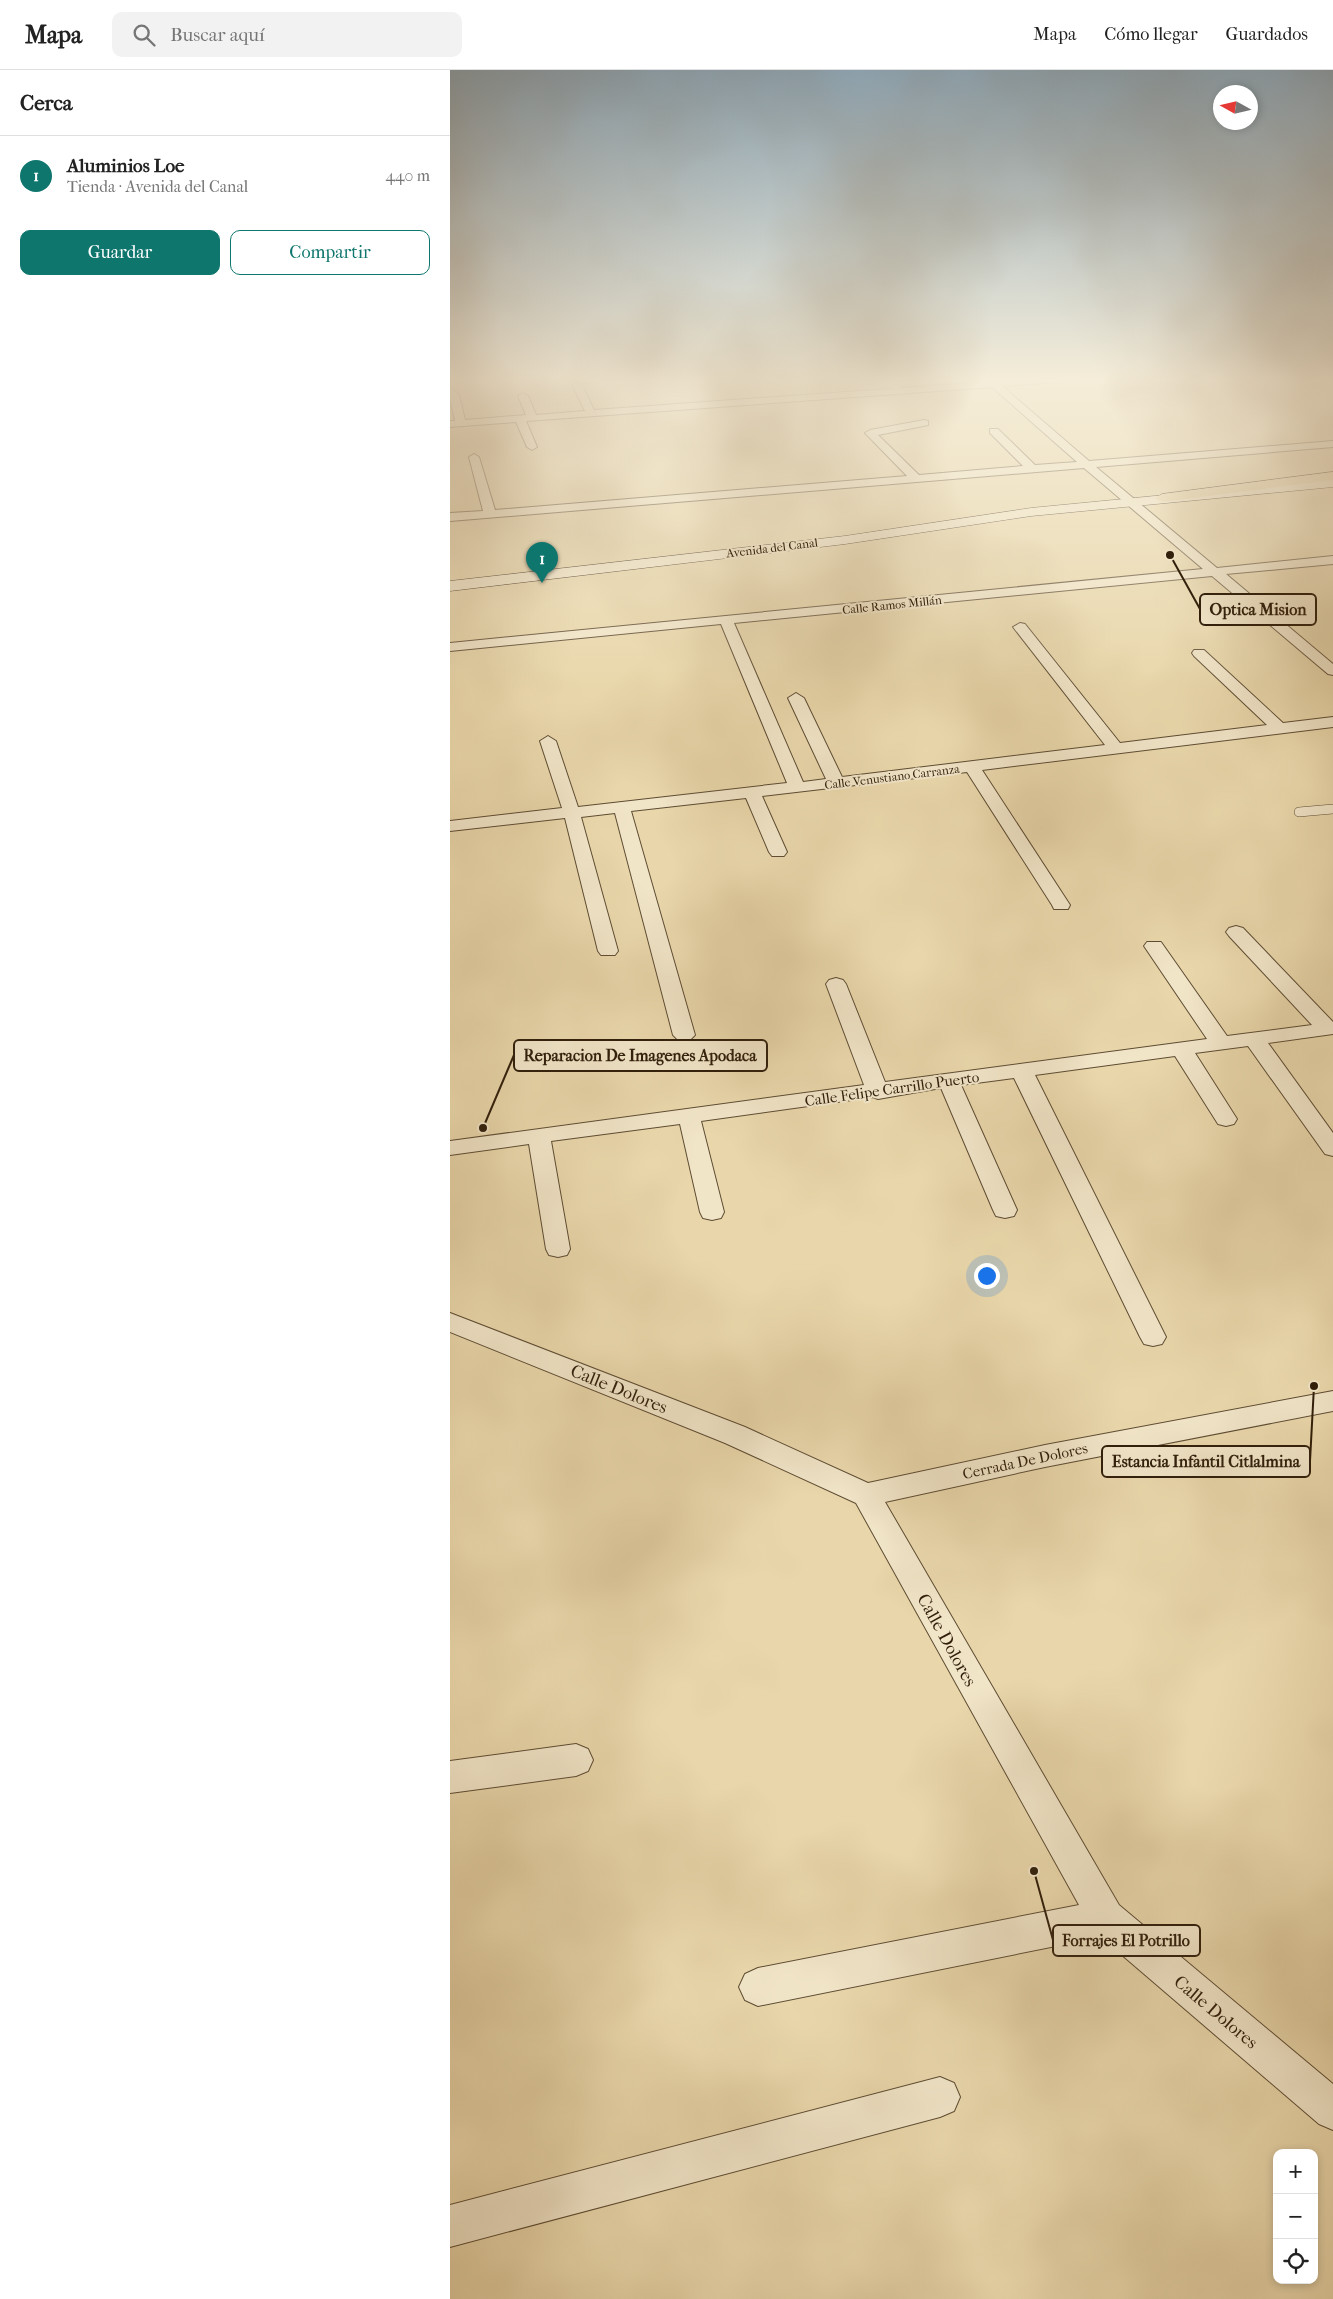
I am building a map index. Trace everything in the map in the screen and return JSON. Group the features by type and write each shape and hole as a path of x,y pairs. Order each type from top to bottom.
{"main road":[{"name":"Avenida del Canal","path":"450,586 910,531 1022,513 1162,498 1328,485"},
{"path":"910,531 1176,510 1328,485"}],"street":[{"path":"481,482 490,514"},
{"path":"450,517 868,482"},
{"path":"1108,482 1333,670"},
{"name":"Calle Ramos Millán","path":"450,647 1333,560"},
{"path":"726,621 797,788"},
{"path":"1020,628 1116,749"},
{"path":"1199,653 1280,729"},
{"path":"796,698 836,784"},
{"name":"Calle Venustiano Carranza","path":"450,826 836,784 1333,722"},
{"path":"548,741 572,814 608,952"},
{"path":"972,767 1061,905"},
{"path":"752,793 778,852"},
{"path":"622,808 684,1035"},
{"path":"1236,932 1330,1029"},
{"path":"1154,946 1221,1043"},
{"path":"836,984 878,1092"},
{"name":"Calle Felipe Carrillo Puerto","path":"450,1148 878,1092 1182,1050 1253,1038 1330,1029"},
{"path":"1253,1038 1333,1149"},
{"path":"1182,1050 1226,1118"},
{"path":"1022,1071 1153,1338"},
{"path":"949,1082 1005,1210"},
{"path":"690,1116 712,1212"},
{"path":"539,1136 558,1249"},
{"name":"Calle Dolores","path":"450,1322 735,1435 866,1495 1106,1918 1333,2110"},
{"name":"Cerrada De Dolores","path":"866,1495 1045,1456 1333,1402"},
{"path":"450,1777 576,1760"},
{"path":"758,1987 1106,1918"},
{"path":"450,2226 940,2097"}],"lane":[{"path":"1299,812 1333,809"}],"place":[{"name":"Optica Mision","path":"1170,555"},
{"name":"Aluminios Loe","path":"542,583"},
{"name":"Reparacion De Imagenes Apodaca","path":"483,1128"},
{"name":"Estancia Infantil Citlalmina","path":"1314,1386"},
{"name":"Forrajes El Potrillo","path":"1034,1871"}]}
